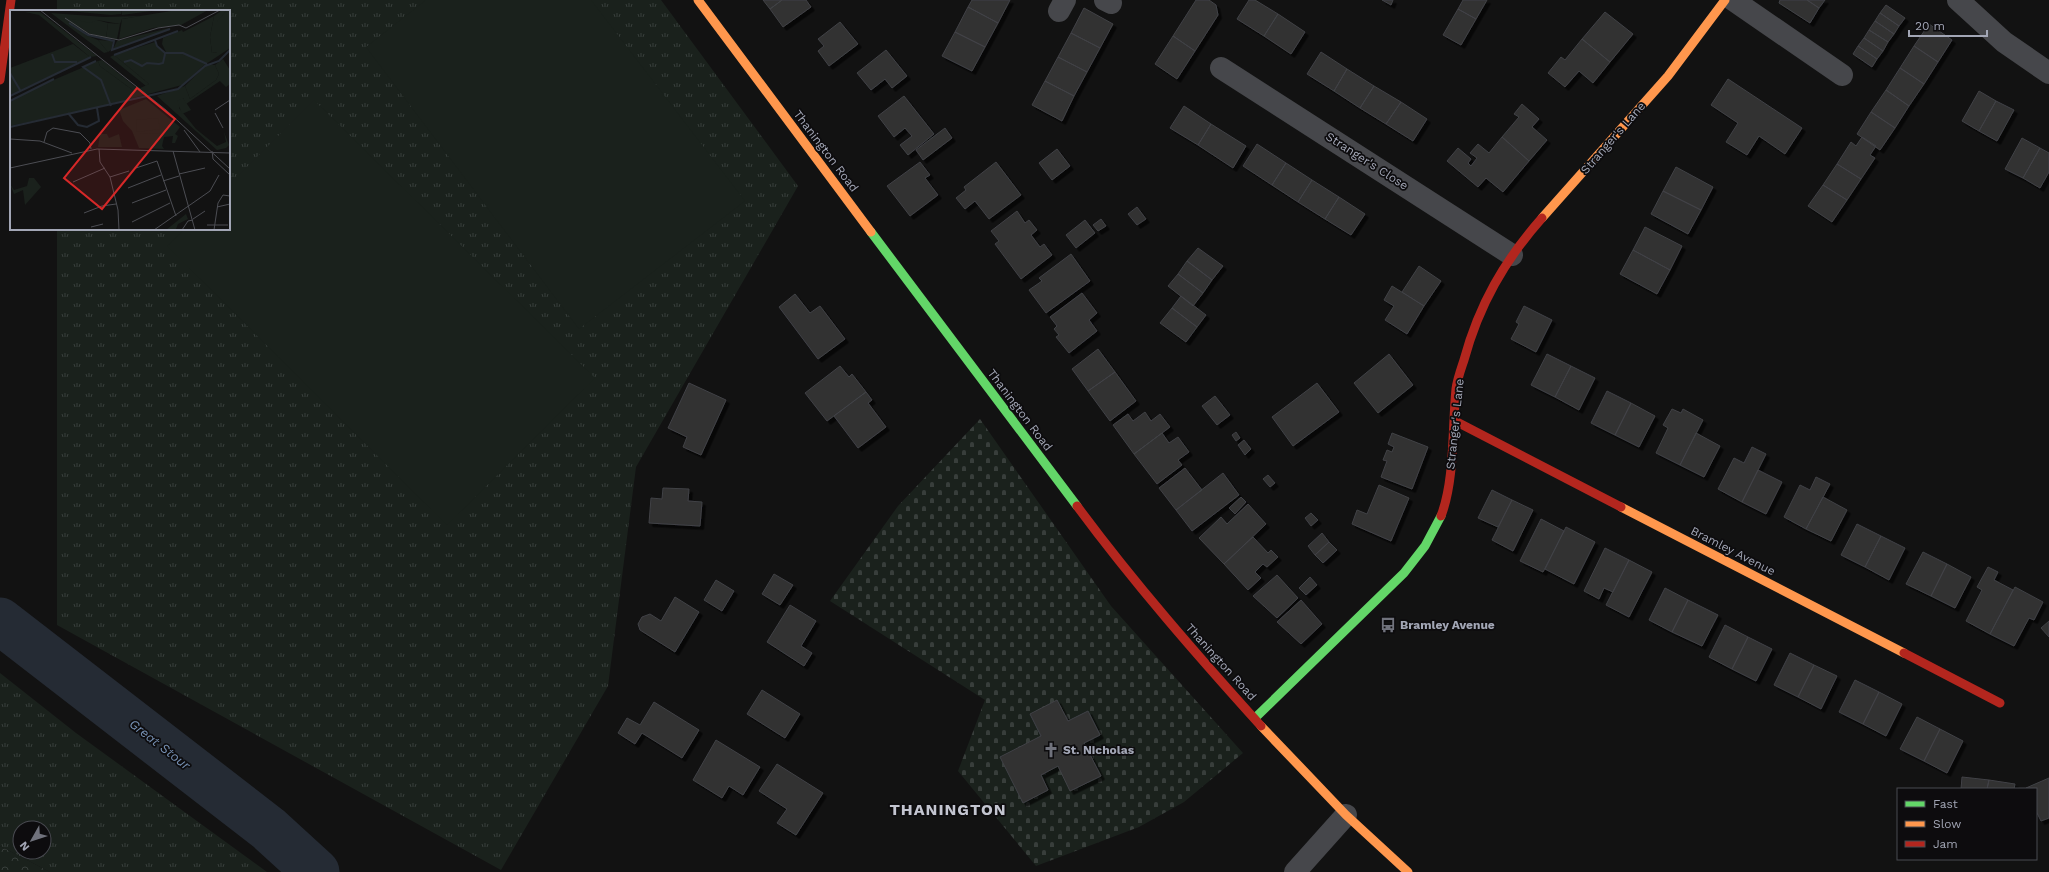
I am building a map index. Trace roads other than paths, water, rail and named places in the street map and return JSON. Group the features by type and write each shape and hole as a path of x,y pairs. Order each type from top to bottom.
{"main road":[{"path":"0,80 10,0"},
{"name":"Thanington Road","path":"698,0 1108,548 1192,650 1255,718 1273,740 1346,815 1408,872"},
{"name":"Stranger's Lane","path":"1255,718 1404,573 1425,546 1442,514 1448,484 1456,421 1456,388 1472,329 1484,301 1512,255 1537,224 1668,76 1725,0"},
{"name":"Bramley Avenue","path":"1456,421 2000,703"}],"street":[{"path":"1733,0 1842,75"},
{"path":"1958,0 2004,42 2049,73"},
{"name":"Stranger's Close","path":"1221,68 1512,255"},
{"path":"1295,872 1346,815"}],"waterway":[{"name":"Great Stour","path":"0,621 269,829 316,872"}],"place":[{"name":"Bramley Avenue","path":"1388,625"},
{"name":"St. Nicholas","path":"1051,750"}],"district":[{"name":"THANINGTON","path":"948,809"}]}
